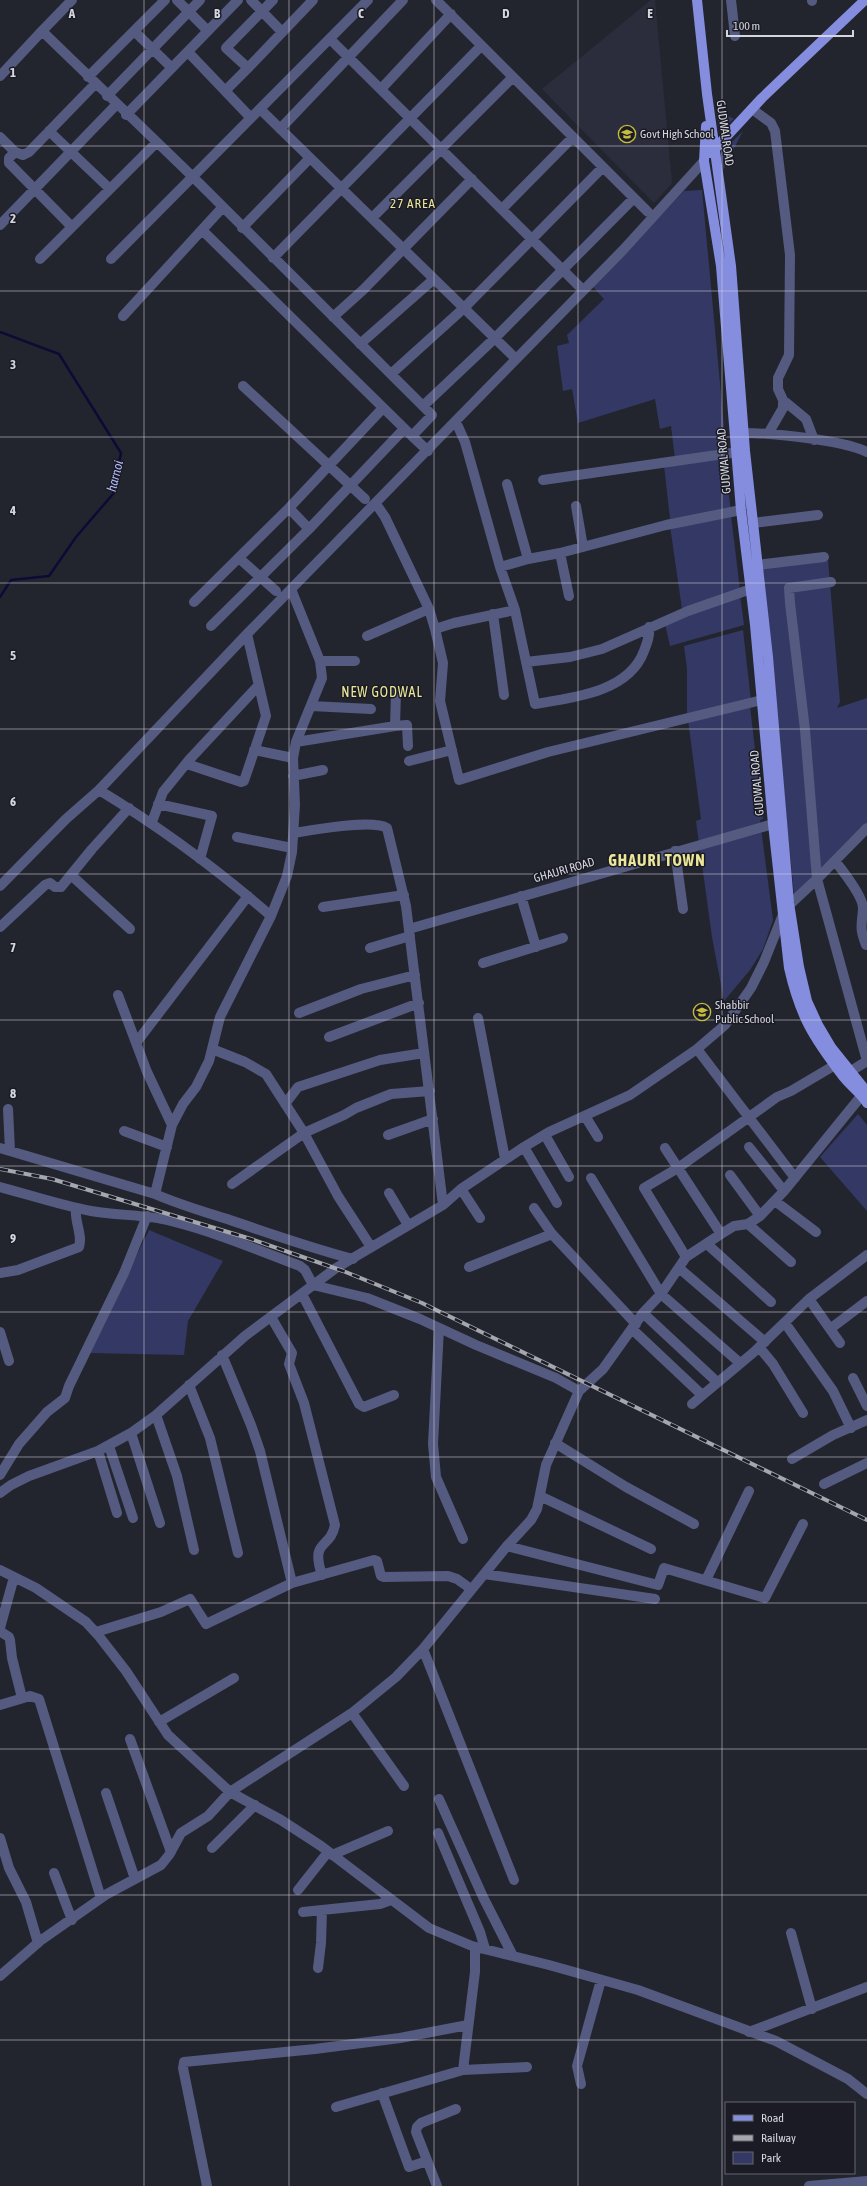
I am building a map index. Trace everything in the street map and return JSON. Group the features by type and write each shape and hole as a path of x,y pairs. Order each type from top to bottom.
{"main road":[{"path":"697,0 706,94"},
{"path":"704,161 752,108 865,0"},
{"name":"GUDWAL ROAD","path":"706,94 730,266 743,433 740,451 753,523 768,657 789,968 798,1000 810,1032 835,1065 846,1074 865,1096"},
{"name":"GUDWAL ROAD","path":"706,94 704,161 722,266 740,451 741,510 751,589 773,824 785,908 807,1001 818,1025 846,1074"}],"street":[{"path":"0,76 72,0"},
{"path":"177,0 208,31"},
{"path":"107,96 200,0"},
{"path":"126,115 238,0"},
{"path":"251,0 282,32"},
{"path":"248,68 226,48 273,0"},
{"path":"225,91 313,0"},
{"path":"111,259 368,0"},
{"path":"280,129 403,0"},
{"path":"436,0 512,78 648,212"},
{"path":"731,0 734,36"},
{"path":"0,137 15,152 23,155 29,152 49,132 134,31 162,1"},
{"path":"380,89 451,14"},
{"path":"42,31 126,115 193,177 242,228 432,415 408,432 351,484 309,529 211,626"},
{"path":"134,31 172,68"},
{"path":"330,39 581,288"},
{"path":"273,258 482,46"},
{"path":"188,52 251,118"},
{"path":"372,218 512,78"},
{"path":"0,225 116,105"},
{"path":"752,108 771,123 776,131 780,155 790,255 789,355 778,378 778,389 783,400 784,408 768,434"},
{"path":"260,109 512,355"},
{"path":"49,132 110,189"},
{"path":"502,210 572,137"},
{"path":"40,259 156,143"},
{"path":"15,152 9,158 10,163 72,227"},
{"path":"242,228 310,158"},
{"path":"0,886 66,819 99,790 247,634 428,452 623,250 704,161"},
{"path":"391,374 464,308 603,167"},
{"path":"333,317 363,290 472,179"},
{"path":"423,406 564,270 634,198"},
{"path":"123,316 222,208"},
{"path":"202,230 428,452"},
{"path":"360,344 434,279"},
{"path":"243,386 329,466 351,484 365,499"},
{"path":"783,400 806,419 814,440"},
{"path":"194,602 240,559 383,408"},
{"path":"456,422 465,442 500,567 515,610 535,704 591,693 620,680 640,662 649,640 649,627"},
{"path":"743,433 768,434 814,440 859,448 867,452"},
{"path":"543,480 740,451"},
{"path":"507,484 528,558"},
{"path":"376,504 385,517 430,609 443,663 440,701 459,780 548,752 762,700"},
{"path":"576,506 583,547"},
{"path":"289,508 309,529"},
{"path":"500,567 528,558 560,553 666,525 741,510"},
{"path":"753,523 818,515"},
{"path":"560,553 569,596"},
{"path":"757,564 824,557"},
{"path":"240,559 276,591"},
{"path":"831,582 789,588 805,730 818,879 867,1061 846,1074"},
{"path":"155,1194 172,1125 183,1104 196,1087 209,1062 220,1017 271,916 287,876 294,833 293,758 296,742 322,678 320,661 291,589"},
{"path":"526,662 570,657 602,649 649,627 751,589"},
{"path":"367,636 430,609"},
{"path":"435,629 515,610"},
{"path":"493,614 504,696"},
{"path":"187,764 241,782 244,781 266,716 247,634"},
{"path":"320,661 355,661"},
{"path":"152,822 163,792 258,686"},
{"path":"395,726 396,692"},
{"path":"311,706 371,709"},
{"path":"296,742 407,725 408,746"},
{"path":"254,750 293,758"},
{"path":"409,761 452,750"},
{"path":"293,776 323,770"},
{"path":"99,790 152,822 248,896 271,916"},
{"path":"158,804 212,816 200,859"},
{"path":"0,927 45,885 50,883 59,888 129,808"},
{"path":"294,833 380,824 387,828 404,895 410,932 443,1205"},
{"name":"GHAURI ROAD","path":"370,948 410,932 521,896 773,824"},
{"path":"0,1493 10,1485 29,1476 98,1451 131,1433 156,1415 222,1355 336,1268 443,1205 461,1189 504,1159 545,1135 630,1095 696,1049 725,1025 751,988 764,962 785,908 818,879 867,828"},
{"path":"237,837 292,848"},
{"path":"675,851 683,909"},
{"path":"834,861 851,881 863,908 860,925 866,945"},
{"path":"71,875 130,929"},
{"path":"323,907 404,895"},
{"path":"136,1043 248,896"},
{"path":"521,896 536,947"},
{"path":"483,963 563,938"},
{"path":"299,1013 362,989 415,974"},
{"path":"118,995 136,1043 172,1125"},
{"path":"329,1037 418,1003"},
{"path":"478,1018 504,1159"},
{"path":"212,1049 259,1068 273,1082 304,1133 338,1196 371,1247"},
{"path":"696,1049 795,1178"},
{"path":"285,1104 298,1087 380,1060 424,1053"},
{"path":"686,1257 644,1188 678,1168 777,1097 791,1091 835,1065"},
{"path":"232,1184 304,1133 356,1108 391,1094 430,1091"},
{"path":"0,1976 38,1943 101,1898 161,1865 171,1852 181,1833 208,1816 230,1792 352,1713 396,1677 423,1648 507,1546 531,1520 540,1496 546,1465 579,1391 603,1369 643,1313 661,1294 686,1257 734,1226 748,1224 760,1216 784,1191 865,1096"},
{"path":"8,1109 5,1150 155,1194 176,1204 298,1244 353,1259"},
{"path":"584,1116 598,1137"},
{"path":"388,1136 433,1119"},
{"path":"124,1131 167,1147"},
{"path":"545,1135 569,1177"},
{"path":"524,1147 557,1203"},
{"path":"749,1147 784,1191"},
{"path":"665,1148 721,1234"},
{"path":"730,1175 760,1216"},
{"path":"591,1178 661,1294 740,1363"},
{"path":"0,1187 76,1208 118,1215 147,1216 178,1223 300,1266 305,1270 314,1285 367,1298 556,1378 579,1391"},
{"path":"461,1189 480,1218"},
{"path":"389,1193 408,1225"},
{"path":"775,1201 816,1232"},
{"path":"0,1273 18,1270 79,1247 80,1243 75,1221 76,1208"},
{"path":"534,1208 552,1234 634,1326 702,1395"},
{"path":"0,1475 19,1444 47,1412 68,1393 69,1386 92,1336 124,1273 147,1216"},
{"path":"748,1224 791,1262"},
{"path":"469,1267 552,1234"},
{"path":"707,1244 771,1302"},
{"path":"692,1404 762,1344 809,1299 867,1255"},
{"path":"679,1268 762,1344 803,1413"},
{"path":"302,1294 360,1404 364,1407 394,1395"},
{"path":"809,1299 840,1343"},
{"path":"830,1329 867,1301"},
{"path":"643,1313 717,1382"},
{"path":"271,1317 292,1353 289,1364 304,1402 335,1525 334,1530 317,1552 318,1563 322,1575"},
{"path":"785,1323 833,1391 851,1428"},
{"path":"439,1328 433,1444 435,1469 463,1540"},
{"path":"0,1332 9,1361"},
{"path":"222,1355 251,1425 260,1451 292,1583"},
{"path":"853,1378 867,1406"},
{"path":"189,1385 210,1438 238,1553"},
{"path":"156,1415 177,1476 194,1550"},
{"path":"792,1459 867,1420"},
{"path":"131,1433 160,1523"},
{"path":"555,1443 626,1487 694,1524"},
{"path":"109,1446 133,1518"},
{"path":"98,1451 117,1513"},
{"path":"824,1484 867,1463"},
{"path":"706,1580 749,1491"},
{"path":"540,1496 651,1549"},
{"path":"507,1546 658,1585 664,1568 765,1598 803,1524"},
{"path":"96,1632 161,1612 190,1599 206,1624 292,1583 374,1560 377,1561 381,1576 384,1577 448,1576 457,1579 471,1589"},
{"path":"0,1570 36,1588 64,1605 96,1632 126,1671 168,1735 230,1792 281,1820 330,1853 429,1928 480,1948 638,1990 749,2032 783,2045 848,2079 867,2094"},
{"path":"484,1574 655,1599"},
{"path":"14,1577 0,1628 1,1632 9,1637 10,1640 12,1658 22,1698"},
{"path":"423,1648 514,1880"},
{"path":"160,1722 234,1678"},
{"path":"0,1705 30,1696 39,1699 101,1898"},
{"path":"352,1713 404,1786"},
{"path":"130,1739 171,1852"},
{"path":"106,1793 135,1879"},
{"path":"439,1799 483,1897 513,1956"},
{"path":"212,1848 254,1805"},
{"path":"298,1890 330,1853 388,1831"},
{"path":"438,1833 480,1932 480,1948 475,1972 463,2070"},
{"path":"0,1838 10,1868 26,1902 38,1943"},
{"path":"54,1873 72,1920"},
{"path":"303,1912 380,1904 391,1900"},
{"path":"318,1968 321,1943 322,1910"},
{"path":"792,1933 812,2009"},
{"path":"581,2084 578,2066 601,1980"},
{"path":"749,2032 867,1987"},
{"path":"207,2186 183,2068 184,2062 315,2049 400,2038 468,2025"},
{"path":"336,2107 463,2070 527,2067"},
{"path":"382,2093 409,2167 427,2161"},
{"path":"437,2186 416,2132 417,2127 421,2123 456,2109"},
{"path":"809,2186 867,2181"}],"shaded area":[{"name":"Govt High School","path":"651,0 655,0 672,183 654,203 542,89"}],"green space":[{"path":"717,110 734,119 719,131"},
{"path":"743,131 723,170 720,154"},
{"path":"702,190 726,448 675,459 671,426 660,429 655,399 578,423 572,389 563,391 557,346 569,343 567,335 604,299 593,287 684,191"},
{"path":"724,459 731,511 670,519 664,465"},
{"path":"731,515 740,590 682,609 670,526"},
{"path":"828,560 840,702 837,708 867,698 867,828 794,894 762,568 766,566"},
{"path":"740,595 744,625 670,646 665,624"},
{"path":"743,630 751,701 687,717 687,669 684,646"},
{"path":"750,706 763,819 760,820 773,920 763,949 750,970 724,1001 712,937 696,821 701,819 688,720"},
{"path":"858,1114 867,1125 867,1211 820,1157"},
{"path":"149,1230 223,1261 188,1321 184,1355 89,1353"}],"waterway":[{"name":"harnoi","path":"0,332 59,354 121,453 113,494 76,537 49,576 11,580 0,597"}],"railway":[{"path":"0,1169 52,1179 251,1239 343,1271 422,1303 867,1520"}],"place":[{"name":"Govt High School","path":"627,134"},
{"name":"Shabbir Public School","path":"702,1012"}],"district":[{"name":"27 AREA","path":"413,203"},
{"name":"NEW GODWAL","path":"382,692"},
{"name":"GHAURI TOWN","path":"657,860"}]}
